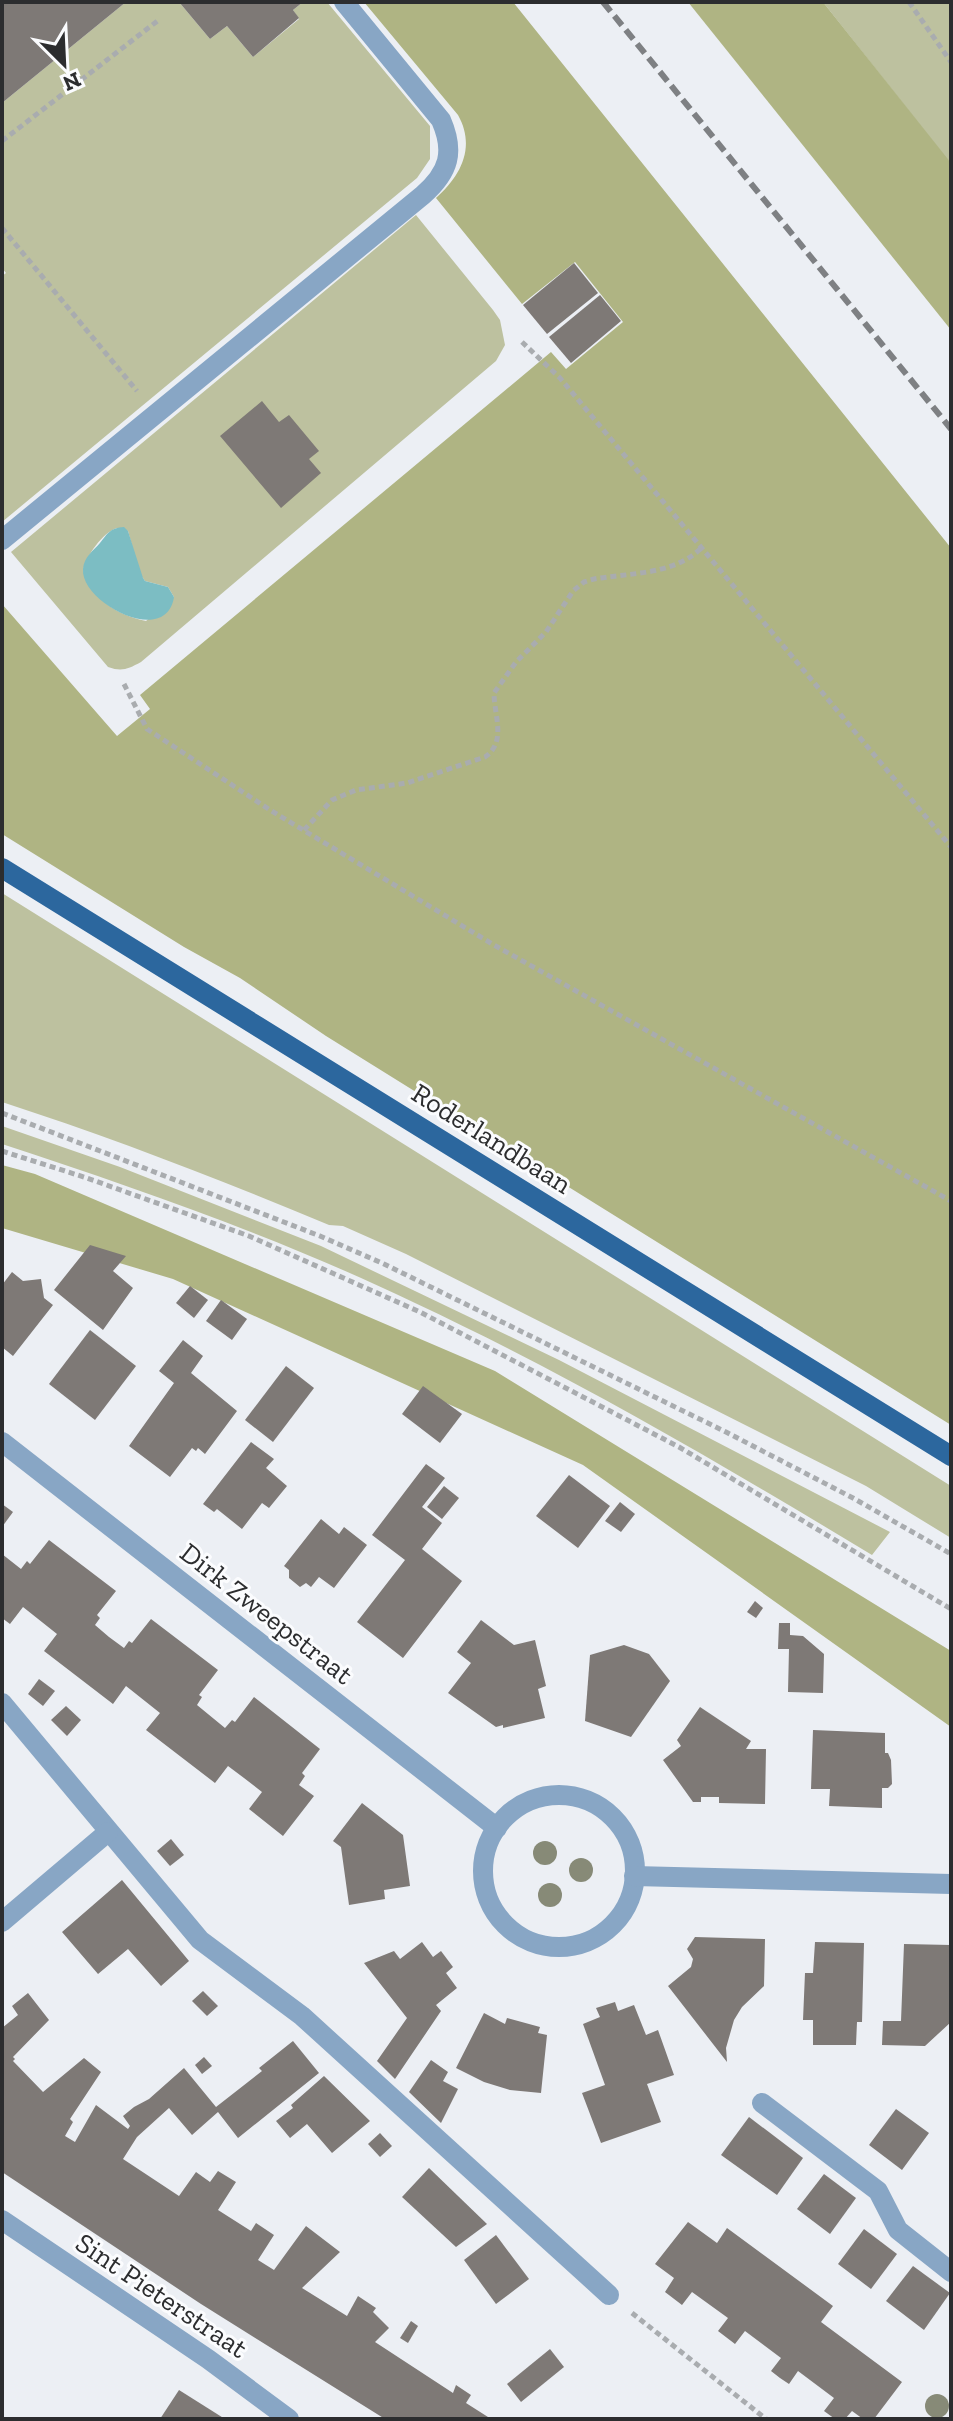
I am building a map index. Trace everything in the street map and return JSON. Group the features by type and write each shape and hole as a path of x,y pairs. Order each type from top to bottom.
{"main road":[{"name":"Roderlandbaan","path":"2,868 951,1456"}],"street":[{"path":"2,540 423,195 441,175 448,156 449,140 441,120 344,2"},
{"name":"Dirk Zweepstraat","path":"2,1442 497,1828"},
{"path":"2,1703 200,1940 302,2016 609,2295"},
{"path":"560,1795 584,1800 606,1811 622,1829 632,1852 634,1876 623,1912 594,1937 571,1945 534,1942 511,1930 495,1911 485,1888 483,1863 490,1838 497,1828 514,1810 536,1798 560,1795"},
{"path":"2,1922 108,1832"},
{"path":"634,1876 951,1884"},
{"path":"762,2103 878,2191 898,2230 951,2272"},
{"name":"Sint Pieterstraat","path":"2,2220 208,2359 289,2419"}],"path":[{"path":"909,2 951,62"},
{"path":"2,141 160,19"},
{"path":"2,228 156,413"},
{"path":"522,342 560,378 951,847"},
{"path":"304,830 332,800 356,790 407,783 493,752 498,741 494,693 516,662 546,632 573,591 594,579 671,567 692,558 701,548"},
{"path":"124,684 147,729 304,830 494,945 951,1201"},
{"path":"2,1113 320,1236 397,1271 726,1432 853,1498 951,1554"},
{"path":"2,1151 249,1236 420,1312 679,1447 951,1609"},
{"path":"609,2295 766,2419"}],"green space":[{"path":"126,2 179,2 210,39 227,26 253,57 299,19 293,10 303,2 327,2 430,126 430,159 417,178 2,522 2,276 6,273 2,268 2,103"},
{"path":"364,2 513,2 951,548 951,1425 326,1036 240,978 184,947 2,834 2,604 117,736 150,709 140,695 551,352 566,369 623,322 575,262 522,304 436,198 459,171 466,150 463,127 458,115"},
{"path":"688,2 823,2 951,163 951,330"},
{"path":"823,2 951,2 951,163 946,158"},
{"path":"416,215 500,320 505,345 496,361 141,662 121,669 108,667 11,552","holes":["117,528 128,531 140,574 145,581 168,587 174,597 146,621 125,615 107,604 93,590 83,571 91,552 106,534"]},
{"path":"2,893 951,1486 951,1538 866,1486 406,1254 343,1226 329,1225 167,1160 2,1102"},
{"path":"2,1126 120,1167 321,1246 559,1360 890,1532 872,1555 647,1423 474,1331 263,1237 2,1144"},
{"path":"2,1165 35,1174 495,1371 951,1651 951,1727 583,1465 173,1279 2,1228"}],"water":[{"path":"124,527 145,581 168,587 174,597 168,612 156,619 141,619 108,606 86,582 83,569 87,558 110,532"}],"building":[{"path":"2,2 126,2 2,103"},
{"path":"179,2 303,2 293,10 299,18 253,57 227,26 210,39"},
{"path":"574,263 598,293 547,334 523,305"},
{"path":"600,295 621,321 571,363 549,337"},
{"path":"262,401 279,422 289,415 319,451 309,459 321,473 281,508 220,436"},
{"path":"90,1245 126,1256 113,1271 133,1288 103,1330 54,1290"},
{"path":"12,1272 23,1281 41,1279 44,1298 53,1305 13,1356 2,1347 2,1285"},
{"path":"190,1286 208,1300 194,1318 176,1303"},
{"path":"221,1300 247,1319 232,1340 206,1321"},
{"path":"90,1330 136,1366 95,1420 49,1384"},
{"path":"183,1340 203,1356 191,1373 237,1411 205,1454 198,1448 196,1451 192,1448 170,1477 129,1446 174,1383 159,1371"},
{"path":"286,1366 314,1388 273,1442 245,1420"},
{"path":"423,1386 462,1414 440,1443 402,1414"},
{"path":"251,1442 274,1459 266,1468 287,1486 269,1508 262,1503 242,1529 217,1509 214,1512 203,1504"},
{"path":"426,1464 445,1478 422,1507 442,1523 422,1549 462,1581 403,1658 357,1622 405,1560 372,1535"},
{"path":"569,1475 610,1506 578,1548 536,1516"},
{"path":"444,1486 459,1498 442,1519 427,1507"},
{"path":"620,1502 635,1514 621,1532 605,1521"},
{"path":"2,1504 13,1512 2,1527"},
{"path":"321,1519 339,1534 344,1527 367,1545 334,1588 319,1577 311,1587 306,1583 300,1587 289,1578 289,1570 284,1566"},
{"path":"49,1540 116,1591 97,1615 100,1618 95,1625 109,1637 124,1648 129,1641 132,1643 151,1619 218,1670 199,1695 202,1697 197,1705 225,1728 232,1720 235,1722 254,1697 320,1749 302,1773 305,1776 299,1785 314,1796 283,1836 249,1809 262,1792 244,1778 228,1766 215,1783 146,1730 160,1713 126,1686 113,1704 44,1651 57,1634 23,1607 10,1624 2,1618 2,1554 21,1569 27,1561 30,1564"},
{"path":"755,1601 763,1608 756,1618 747,1612"},
{"path":"481,1620 514,1645 535,1640 546,1686 538,1689 545,1718 496,1727 448,1693 471,1663 457,1652"},
{"path":"779,1623 790,1623 790,1635 803,1636 824,1654 823,1693 788,1692 789,1649 778,1649"},
{"path":"624,1645 649,1654 670,1681 631,1737 585,1721 590,1655"},
{"path":"39,1679 55,1691 43,1706 28,1694"},
{"path":"66,1706 81,1720 67,1736 51,1720"},
{"path":"700,1707 751,1741 746,1749 766,1749 765,1804 719,1803 719,1797 701,1797 701,1802 693,1802 663,1760 681,1746 677,1740"},
{"path":"813,1730 885,1733 885,1753 891,1760 892,1784 882,1788 882,1808 829,1806 830,1789 811,1789"},
{"path":"362,1803 403,1835 410,1886 384,1890 385,1899 349,1905 341,1847 333,1841"},
{"path":"171,1839 184,1855 170,1866 157,1851"},
{"path":"122,1880 189,1961 161,1986 128,1949 98,1974 62,1932"},
{"path":"695,1937 765,1939 764,1986 742,2007 734,2020 726,2048 727,2062 668,1986 691,1967 693,1959 687,1949"},
{"path":"422,1942 433,1957 441,1951 453,1967 446,1973 457,1988 436,2005 441,2011 395,2079 377,2061 407,2018 364,1963 394,1951 400,1959"},
{"path":"815,1942 864,1943 862,2022 857,2022 856,2045 813,2045 813,2020 803,2020 805,1973 813,1973"},
{"path":"904,1944 951,1945 951,2022 925,2046 882,2045 883,2021 901,2021"},
{"path":"203,1991 218,2006 207,2016 192,2001"},
{"path":"28,1993 49,2020 13,2057 13,2061 43,2092 84,2058 101,2072 70,2119 73,2122 65,2136 75,2142 96,2105 128,2129 130,2126 123,2116 149,2099 184,2068 216,2107 262,2071 259,2068 293,2041 319,2073 238,2138 218,2112 192,2135 169,2108 137,2137 123,2159 179,2196 196,2172 210,2182 218,2171 236,2182 218,2210 251,2231 256,2223 274,2235 258,2260 274,2270 306,2226 340,2252 302,2288 347,2316 358,2296 376,2308 373,2312 389,2328 375,2342 453,2393 456,2385 471,2395 466,2403 488,2417 385,2419 201,2304 2,2172 2,2028 18,2015 12,2006"},
{"path":"615,2002 618,2011 634,2005 646,2035 658,2030 674,2075 647,2084 661,2122 601,2143 582,2093 605,2085 583,2024 600,2017 596,2008"},
{"path":"484,2013 505,2024 507,2018 540,2027 538,2033 547,2035 541,2093 510,2090 484,2082 456,2068"},
{"path":"204,2057 212,2066 202,2074 195,2065"},
{"path":"431,2060 448,2072 443,2081 458,2089 441,2123 409,2092"},
{"path":"324,2076 370,2121 332,2153 307,2124 290,2138 276,2121"},
{"path":"896,2109 929,2133 902,2170 869,2145"},
{"path":"749,2117 803,2158 777,2195 721,2155"},
{"path":"380,2133 392,2146 380,2157 368,2144"},
{"path":"429,2168 487,2224 456,2247 402,2197"},
{"path":"824,2174 856,2198 830,2234 797,2209"},
{"path":"688,2222 717,2243 727,2228 833,2306 821,2322 902,2382 874,2419 863,2419 852,2411 845,2419 835,2419 824,2411 834,2398 798,2371 789,2384 771,2371 781,2358 745,2331 735,2344 718,2331 728,2318 692,2292 682,2305 665,2292 674,2278 655,2264"},
{"path":"864,2229 897,2254 871,2289 838,2264"},
{"path":"496,2235 529,2279 496,2304 464,2260"},
{"path":"913,2266 950,2293 924,2330 886,2301"},
{"path":"411,2321 418,2326 408,2343 400,2338"},
{"path":"550,2349 564,2367 521,2402 507,2384"},
{"path":"179,2390 225,2419 160,2419"}],"railway":[{"path":"603,2 951,429"}]}
